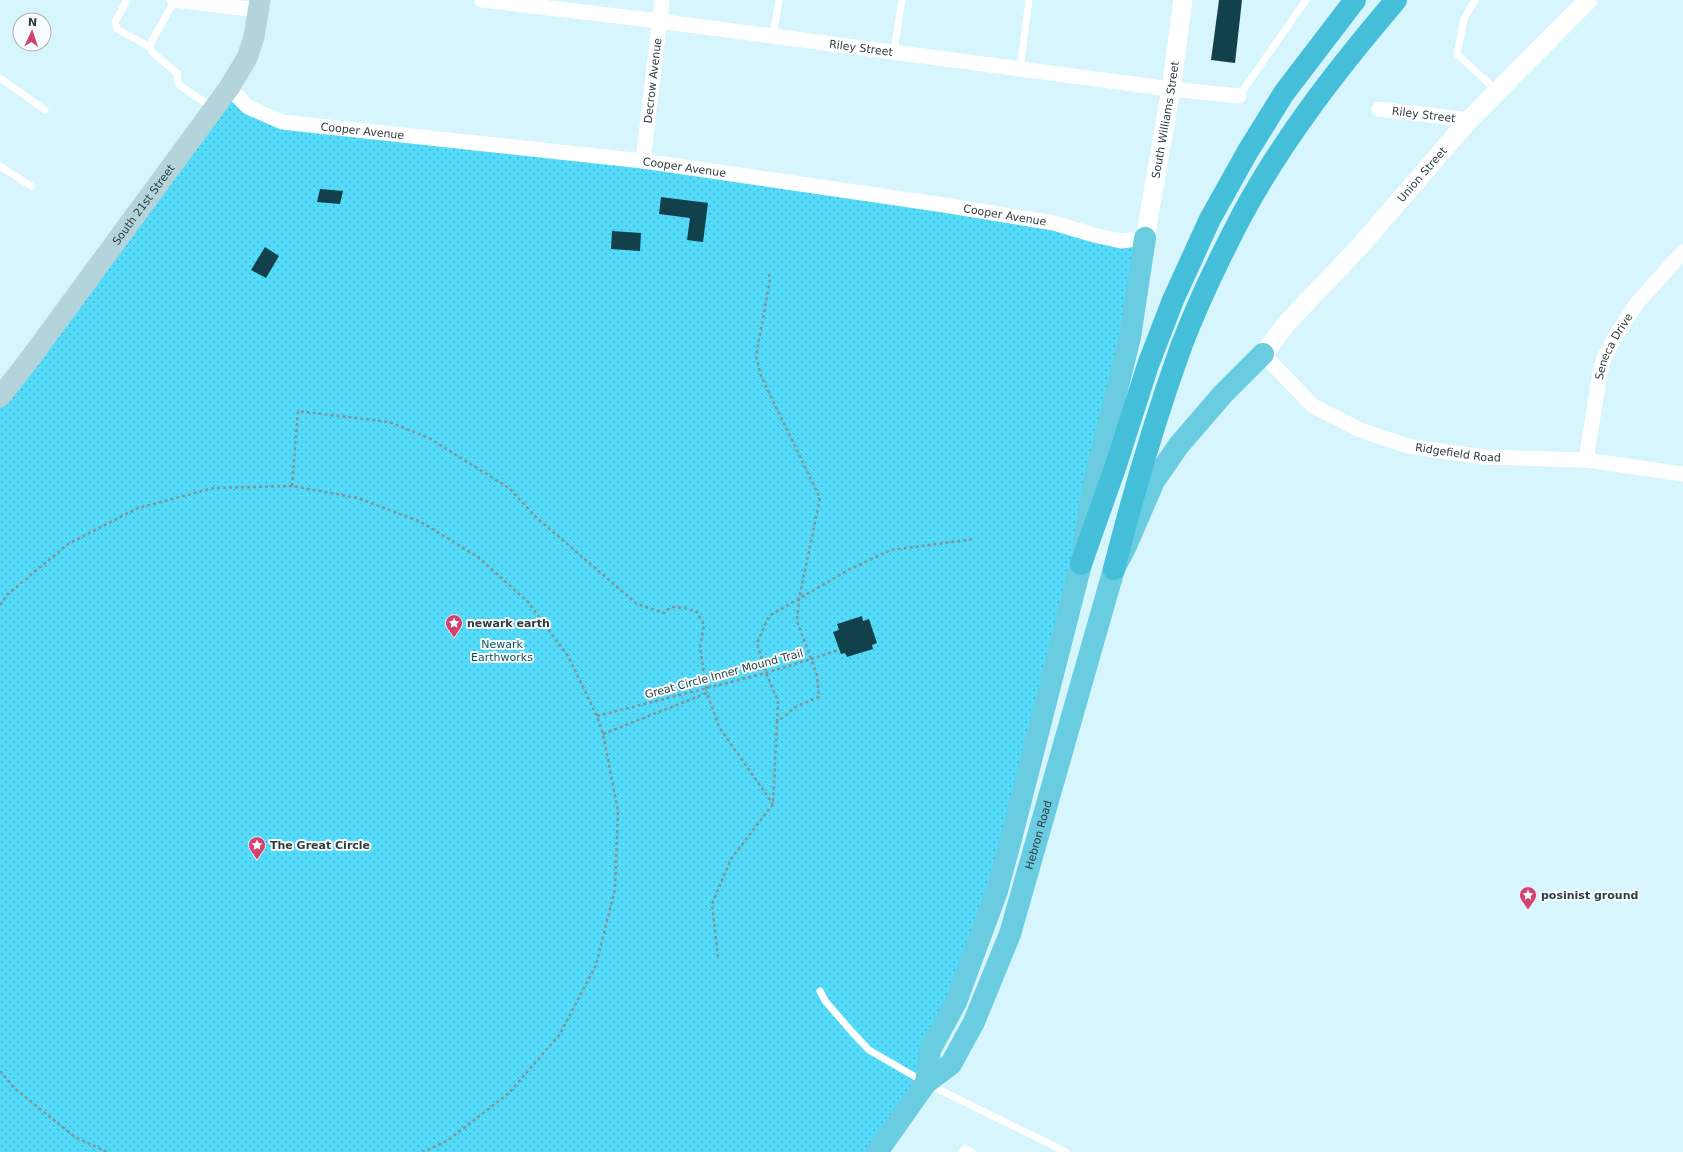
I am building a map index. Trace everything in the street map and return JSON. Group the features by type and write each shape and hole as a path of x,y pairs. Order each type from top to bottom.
{"highway":[{"path":"1081,564 1116,465 1148,365 1173,300 1210,219 1248,151 1284,93 1355,0"},
{"path":"1114,569 1129,512 1163,400 1182,345 1233,234 1243,214 1286,142 1329,80 1396,0"},
{"name":"Hebron Road","path":"926,1083 930,1050 956,1002 997,890 1081,564 1093,486 1130,337 1146,238"},
{"name":"Hebron Road","path":"877,1152 926,1083 951,1064 974,1022 1010,934 1114,569 1126,546 1154,482 1179,444 1223,394 1263,354"}],"main road":[{"name":"South 21st Street","path":"0,397 26,364 229,88 247,58 254,36 259,5"}],"street":[{"path":"175,0 259,5"},
{"name":"Riley Street","path":"482,0 524,2 1171,89 1239,96"},
{"name":"Decrow Avenue","path":"642,161 662,0"},
{"name":"South Williams Street","path":"1146,238 1171,89 1183,0"},
{"name":"Union Street","path":"1263,354 1287,323 1361,245 1469,120 1588,0"},
{"name":"Cooper Avenue","path":"229,88 248,107 282,122 642,161 944,205 1054,223 1094,235 1121,241 1146,238"},
{"name":"Riley Street","path":"1379,108 1469,120"},
{"name":"Seneca Drive","path":"1586,460 1600,372 1604,358 1616,335 1638,304 1683,252"},
{"name":"Ridgefield Road","path":"1263,354 1313,406 1360,430 1408,446 1483,457 1586,460 1683,474"}],"lane":[{"path":"127,0 115,22 116,29 150,47 153,53 178,74 177,80 179,85 214,108"},
{"path":"150,47 175,0"},
{"path":"773,36 779,0"},
{"path":"894,51 902,0"},
{"path":"1020,69 1029,0"},
{"path":"1239,96 1306,0"},
{"path":"1475,0 1464,20 1457,54 1498,91"},
{"path":"0,78 45,110"},
{"path":"0,166 31,186"},
{"path":"820,991 826,1002 869,1050 926,1083 1066,1152"},
{"path":"962,1152 965,1148 972,1152"}],"path":[{"name":"Great Circle Inner Mound Trail","path":"597,716 766,673 811,659 797,621 799,599 820,498 761,376 756,356 770,280 769,274"},
{"path":"292,486 298,411 389,422 429,438 509,488 538,518 637,604 664,614 672,607 685,608 697,612 704,625 700,648 706,688 719,727 772,804"},
{"path":"0,605 8,594 68,544 138,508 214,488 292,486 358,498 421,522 478,557 528,602 568,656 597,716 603,734 618,811 615,889 596,964 560,1034 509,1094 447,1141 423,1152"},
{"path":"718,957 712,904 731,859 772,804 778,701 766,673 757,643 769,616 850,569 890,550 974,539"},
{"path":"777,722 797,706 819,697 817,675 811,659 839,650"},
{"path":"603,734 707,693"},
{"path":"0,1071 14,1088 75,1137 107,1152"}],"green space":[{"name":"Newark Earthworks","path":"229,88 263,113 643,161 1145,238 997,891 926,1083 877,1152 0,1152 0,399"}],"building":[{"path":"1219,0 1242,0 1235,63 1211,60"},
{"path":"320,189 343,191 340,204 317,202"},
{"path":"661,197 708,203 703,242 687,240 690,218 659,214"},
{"path":"612,231 641,233 640,251 611,249"},
{"path":"265,247 279,256 266,278 251,270"},
{"path":"862,616 863,621 869,619 877,643 872,645 873,649 847,657 845,653 841,654 833,632 839,630 837,624"}],"place":[{"name":"newark earth","path":"454,638"},
{"name":"The Great Circle","path":"257,860"},
{"name":"posinist ground","path":"1528,910"}]}
